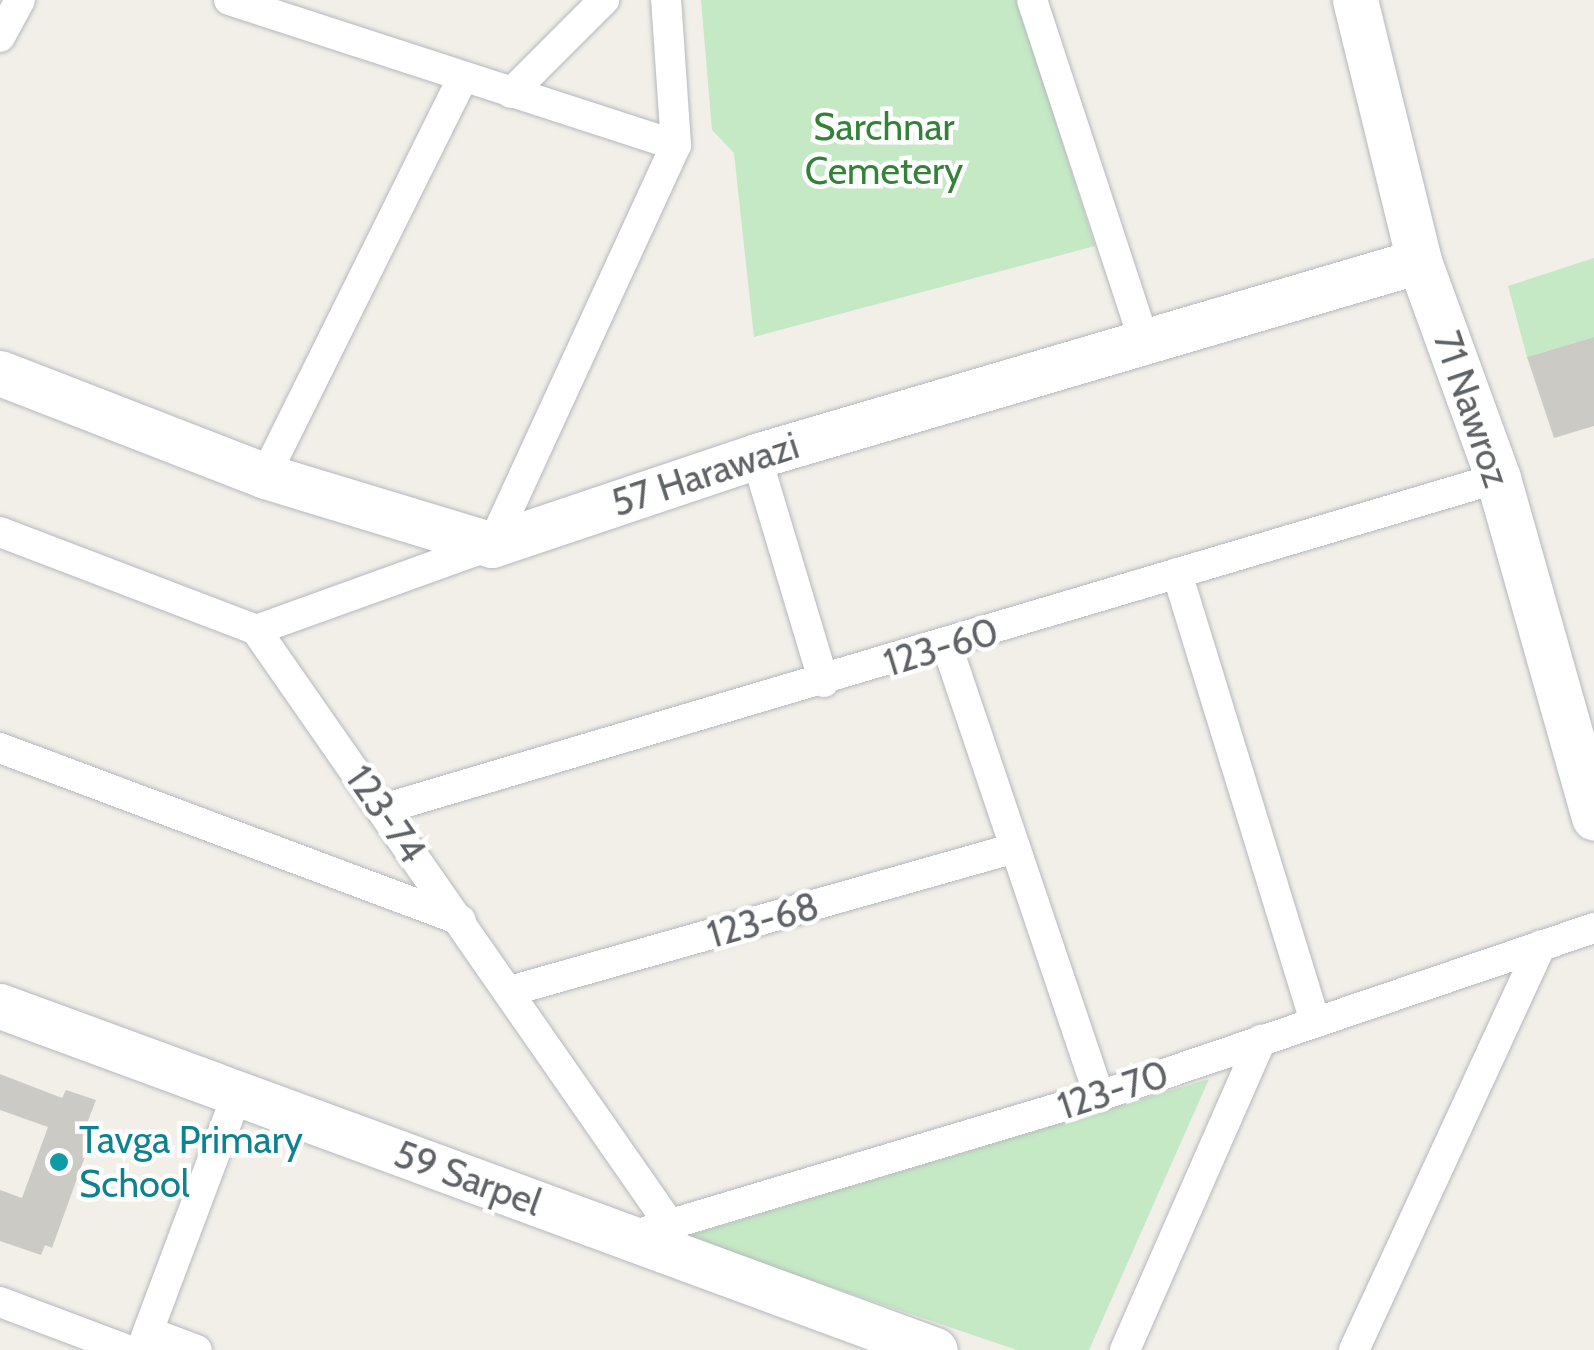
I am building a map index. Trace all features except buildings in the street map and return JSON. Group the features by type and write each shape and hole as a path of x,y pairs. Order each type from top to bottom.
{"street":[{"path":"0,38 20,0"},
{"path":"229,0 266,6 462,79 676,145"},
{"path":"511,93 604,0"},
{"path":"0,532 256,630 492,545 676,145 666,0"},
{"path":"1032,0 1144,343"},
{"name":"71 Nawroz","path":"1355,0 1419,261 1498,478 1594,818"},
{"path":"265,476 462,79"},
{"name":"57 Harawazi","path":"492,545 756,456 1419,261"},
{"path":"0,374 265,476 492,545"},
{"path":"756,456 824,682"},
{"name":"123-60","path":"382,809 948,646 1498,478"},
{"path":"1177,573 1315,1022"},
{"name":"123-74","path":"256,630 510,991 649,1231"},
{"path":"948,646 1098,1096"},
{"path":"0,748 461,920"},
{"name":"123-68","path":"510,991 1015,848"},
{"name":"123-70","path":"649,1231 1098,1096 1594,928"},
{"path":"1354,1350 1541,945"},
{"name":"59 Sarpel","path":"0,1006 238,1094 649,1231 912,1346"},
{"path":"1125,1350 1262,1040"},
{"path":"139,1344 238,1094"},
{"path":"0,1302 139,1344 197,1350"}],"green space":[{"name":"Sarchnar Cemetery","path":"701,0 1017,0 1095,246 754,337 734,153 712,130"},
{"path":"1594,258 1594,337 1527,357 1508,286"},
{"path":"1209,1079 1089,1350 1017,1350 684,1237"}],"place":[{"name":"Tavga Primary School","path":"59,1162"}]}
